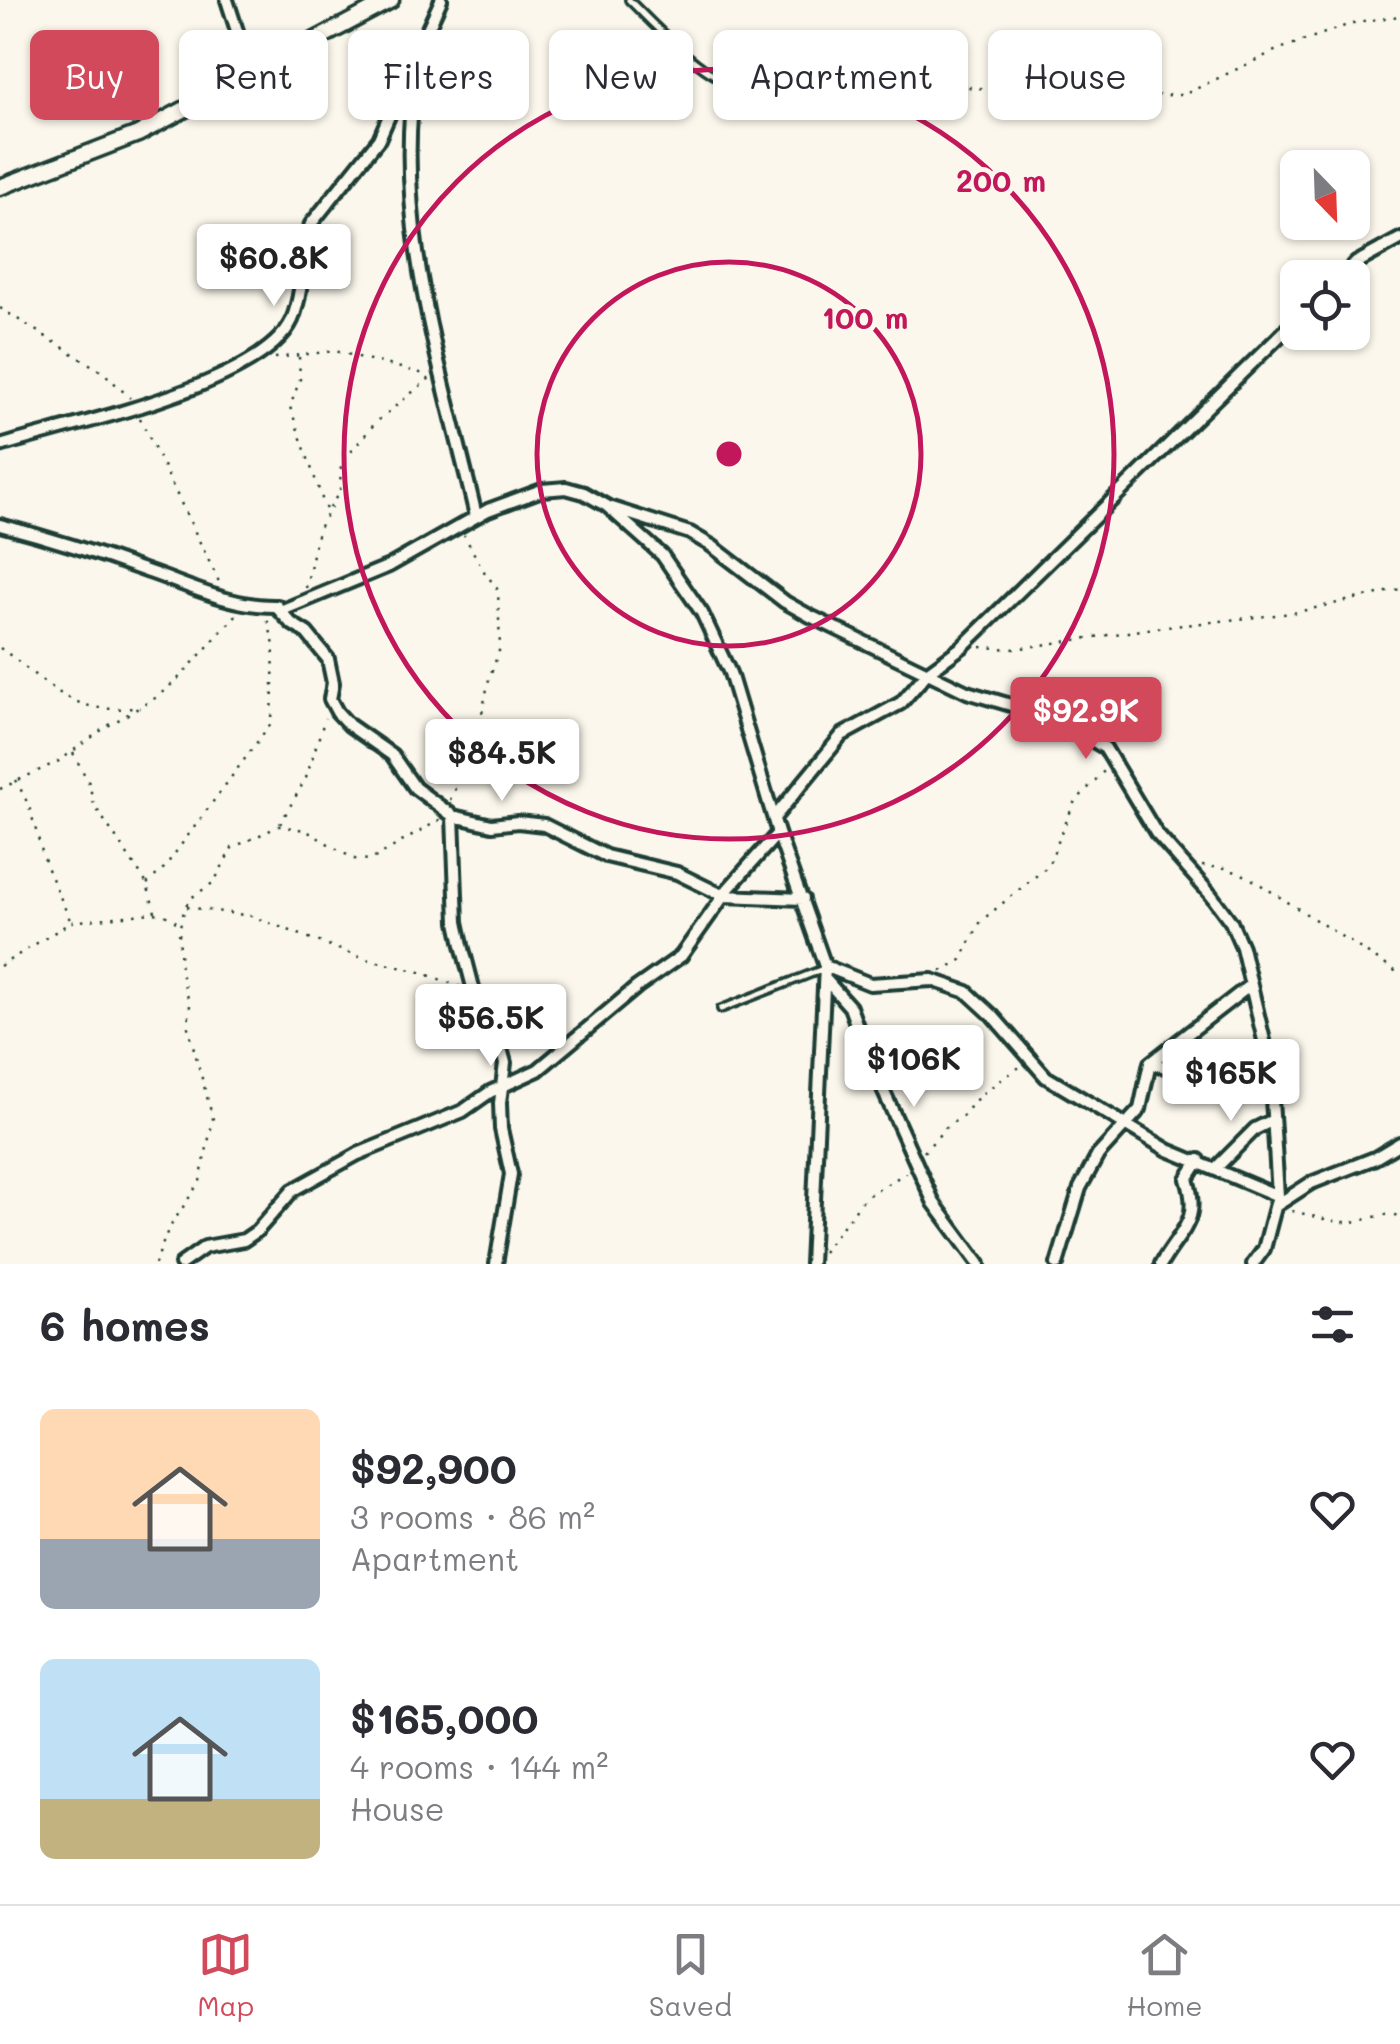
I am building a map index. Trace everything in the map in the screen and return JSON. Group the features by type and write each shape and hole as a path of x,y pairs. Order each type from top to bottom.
{"street":[{"path":"228,0 237,30"},
{"path":"328,34 391,0"},
{"path":"427,30 441,0"},
{"path":"0,187 138,134 179,113"},
{"path":"0,446 136,410 257,357 291,322 311,224 379,139 387,120"},
{"path":"412,120 410,178 422,289 476,516"},
{"path":"1362,260 1400,240"},
{"path":"774,818 842,735 900,703 1280,336"},
{"path":"280,610 389,566 476,516 530,494 566,488 584,492 607,506 662,554 702,612 730,674 778,833 826,967 811,1264"},
{"path":"607,506 690,533 785,602 981,697 1058,719 1105,748 1156,833 1211,895 1237,932 1270,1077 1273,1120 1277,1205 1264,1249 1253,1264"},
{"path":"0,525 65,543 230,600 277,606 328,659 333,684 330,700 348,725 392,755 415,788 451,815 492,825 544,825 606,856 677,873 724,896 804,899"},
{"path":"451,815 457,922 482,1022 505,1062 501,1130 511,1174 496,1264"},
{"path":"182,1264 205,1246 244,1240 293,1190 358,1154 463,1111 538,1070 637,986 682,956 724,896 778,833"},
{"path":"826,967 870,984 932,980 967,992 1046,1076 1168,1150 1216,1168 1277,1205"},
{"path":"826,981 842,996 874,1053 884,1092 934,1203 979,1264"},
{"path":"1058,1264 1086,1176 1098,1155 1128,1125 1144,1100 1150,1063 1250,986"},
{"path":"1150,1063 1215,1080 1270,1077"},
{"path":"1216,1168 1255,1129 1273,1120"},
{"path":"1277,1205 1311,1183 1375,1158 1400,1143"},
{"path":"1161,1264 1192,1217 1193,1200 1187,1179 1199,1160"}],"lane":[{"path":"629,0 695,63 713,72"},
{"path":"721,1009 826,967"}],"path":[{"path":"968,87 1063,96 1183,95 1277,50 1356,22 1400,16"},
{"path":"0,308 104,373 130,398 163,460 216,579 230,600"},
{"path":"257,357 335,350 432,376 375,422 341,464 340,490 318,530 302,601"},
{"path":"298,356 300,379 290,407 327,512"},
{"path":"154,1264 168,1230 200,1181 212,1120 188,1027 190,1005 182,973 180,924 185,906 214,882 232,848 279,826 305,830 354,858 371,860 451,815 450,798 462,773 464,750 480,723 500,648 498,590 460,526"},
{"path":"962,646 1015,648 1293,613 1400,590"},
{"path":"0,789 73,753 106,727 141,708 180,677 245,604"},
{"path":"146,884 164,868 272,722 274,645 264,606"},
{"path":"0,656 2,650 58,693 77,702 100,708 141,708"},
{"path":"279,826 306,778 330,700"},
{"path":"73,753 89,783 94,805 146,884 155,914"},
{"path":"932,980 935,974 961,960 981,921 1048,866 1074,803 1113,762"},
{"path":"16,780 44,862 71,922"},
{"path":"1184,865 1225,868 1246,876 1400,974"},
{"path":"185,906 251,916 362,958 420,972 476,994"},
{"path":"0,966 71,922 155,914 180,924"},
{"path":"811,1264 865,1197 902,1177 948,1124 961,1118 980,1095 1017,1072 1026,1056"},
{"path":"1277,1205 1337,1222 1400,1216"}]}
